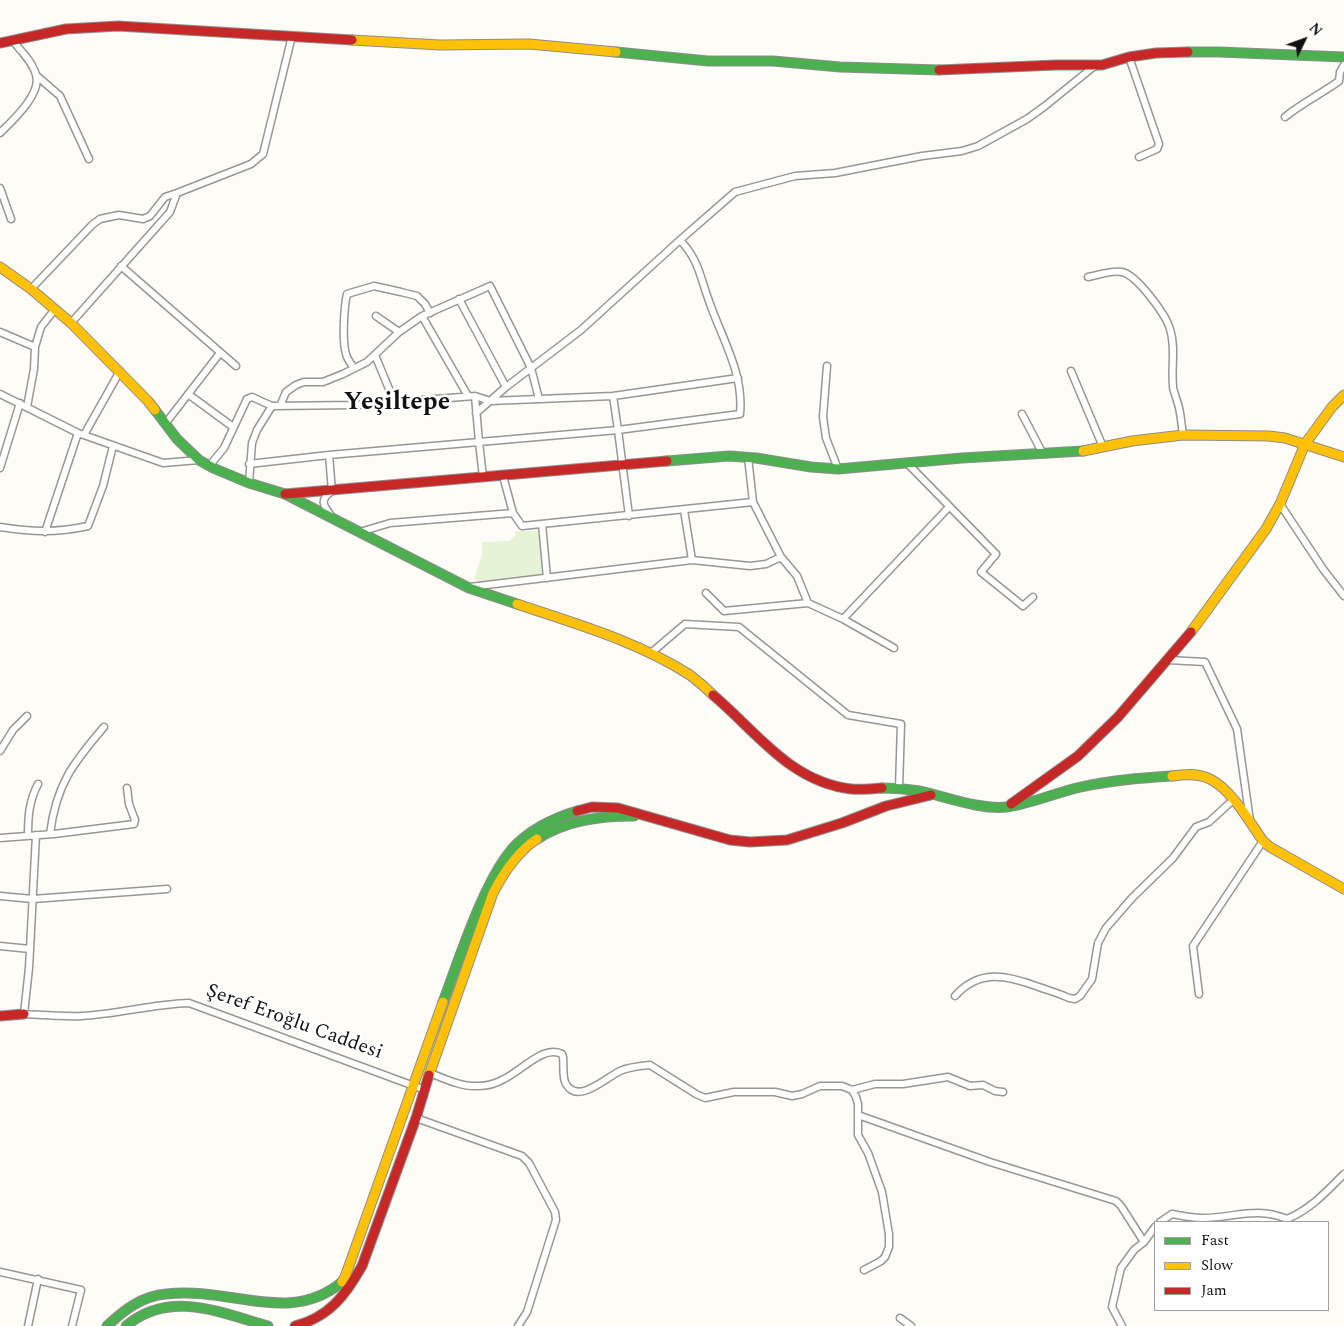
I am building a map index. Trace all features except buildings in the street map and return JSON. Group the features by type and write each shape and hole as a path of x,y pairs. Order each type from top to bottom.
{"street":[{"path":"0,43 66,29 118,26 440,45 529,44 708,61 773,61 896,69 946,70 1102,64"},
{"path":"31,288 92,225 100,220 119,216 143,219 150,216 165,197 251,164 263,154 292,36"},
{"path":"12,40 28,60 37,76 60,96 89,159"},
{"path":"476,413 506,387 581,330 735,192 794,176 835,173 922,156 962,151 978,146 1027,119 1092,68 1129,57 1156,53 1219,52 1344,57"},
{"path":"1129,57 1159,144 1157,149 1139,157"},
{"path":"1285,117 1304,102 1321,94 1339,81 1340,72 1344,66"},
{"path":"0,133 22,110 31,97 37,76"},
{"path":"0,188 10,218"},
{"path":"71,323 170,212 177,194"},
{"path":"249,464 329,455 618,430 740,414 742,398 734,361 709,302 694,257 680,240"},
{"path":"121,266 236,366"},
{"path":"0,267 31,288 71,323 120,371 148,401 177,439 200,460 248,482 285,494 469,588 604,633 651,653 691,676 716,697 767,747 796,769 823,783 852,789 899,788 968,803 1007,807 1081,787 1105,783 1190,774 1201,776 1216,783 1234,799 1263,841 1282,855 1344,889"},
{"path":"1088,277 1123,272 1144,290 1165,317 1173,344 1173,388 1187,435"},
{"path":"354,368 346,354 344,342 344,303 347,294 374,286 401,292 417,296 430,313"},
{"path":"280,406 286,392 296,385 304,382 323,382 367,362 400,332 422,316 490,286 531,368 539,399"},
{"path":"459,299 506,387"},
{"path":"0,468 34,369 35,347 41,327 55,309"},
{"path":"376,316 400,332"},
{"path":"422,316 471,396 476,413 483,477"},
{"path":"0,332 35,347"},
{"path":"164,424 220,353"},
{"path":"375,355 394,401"},
{"path":"826,366 823,417 826,438 838,469"},
{"path":"45,532 81,434 120,371"},
{"path":"1071,371 1103,447"},
{"path":"210,466 224,448 250,396 272,406 356,406 394,401 471,396 490,401 613,396 738,378"},
{"path":"0,394 81,434 163,463 200,460"},
{"path":"188,394 233,427"},
{"path":"1007,807 1078,756 1118,718 1168,660 1223,590 1266,529 1280,504 1306,442 1332,407 1344,395"},
{"path":"613,396 628,516"},
{"path":"248,482 252,443 257,430 272,406"},
{"path":"1022,414 1043,454"},
{"path":"285,494 729,456 748,457 821,469 838,469 962,458 1078,452 1132,441 1187,435 1269,436 1306,442 1344,452"},
{"path":"1306,442 1344,458"},
{"path":"0,526 24,531 45,532 88,526 103,486 113,446"},
{"path":"329,455 332,490"},
{"path":"748,457 753,502 781,557 797,576 808,604"},
{"path":"908,464 996,554 981,572 1023,606 1034,597"},
{"path":"503,476 513,513 522,526 753,502"},
{"path":"332,490 326,495 323,503 333,519"},
{"path":"1280,504 1323,570 1344,596"},
{"path":"844,619 949,507"},
{"path":"684,510 692,560"},
{"path":"360,532 390,522 513,513"},
{"path":"542,524 547,578"},
{"path":"469,588 692,560 750,566 766,564 781,557"},
{"path":"706,593 724,611 808,604 844,619 894,648"},
{"path":"651,653 685,624 738,627 848,715 901,724 899,788"},
{"path":"1168,660 1205,662 1237,729 1251,824"},
{"path":"0,751 13,730 27,716"},
{"path":"50,834 52,818 65,778 77,759 104,727"},
{"path":"28,836 28,813 38,784"},
{"path":"0,838 134,824 135,820 129,804 127,788"},
{"path":"314,1306 329,1297 345,1277 473,919 486,888 512,849 546,823 592,807 618,808 730,840 769,842 807,835 886,806 931,795"},
{"path":"955,996 962,988 975,980 999,976 1012,977 1069,998 1075,999 1080,996 1092,979 1098,943 1106,928 1132,898 1173,858 1196,827 1209,822 1234,799"},
{"path":"295,1326 319,1318 336,1305 352,1286 362,1266 416,1118 493,893 505,870 534,840 554,828 587,818 645,816"},
{"path":"24,1014 30,949 36,835"},
{"path":"1199,994 1193,946 1263,841"},
{"path":"0,896 33,899 167,890"},
{"path":"0,946 30,949"},
{"name":"Şeref Eroğlu Caddesi","path":"0,1016 24,1014 81,1016 142,1009 166,1004 189,1003 425,1090"},
{"path":"430,1073 466,1086 477,1087 504,1080 532,1060 549,1052 557,1051 563,1057 564,1082 569,1088 576,1091 595,1087 617,1072 650,1065 696,1094 706,1098 734,1092 775,1092 792,1096 820,1086 842,1086 852,1090 875,1084 903,1084 948,1077 970,1086 983,1085 995,1091 1003,1092"},
{"path":"852,1090 858,1104 858,1135 868,1153 882,1192 890,1234 889,1247 885,1257 864,1270"},
{"path":"858,1115 990,1162 1116,1201 1144,1242"},
{"path":"416,1118 522,1156 529,1163 554,1212 556,1220 527,1312 518,1326"},
{"path":"1162,1221 1172,1214 1202,1218 1260,1212 1276,1214 1287,1219 1317,1202 1344,1174"},
{"path":"1122,1326 1112,1307 1122,1268 1134,1250 1144,1242 1154,1227"},
{"path":"0,1272 38,1279 80,1290 72,1326"},
{"path":"28,1326 38,1279"},
{"path":"107,1326 118,1314 146,1298 172,1292 195,1293 248,1309"},
{"path":"126,1326 130,1322 157,1310 180,1305 200,1306 268,1326"},
{"path":"900,1318 911,1326"}],"green space":[{"path":"515,531 539,531 542,574 481,582 474,579 482,555 482,542 509,541 515,536"}],"traffic: fast":[{"path":"616,52 708,61 773,61 840,67 939,70"},
{"path":"1188,52 1344,57"},
{"path":"155,410 177,439 199,460 213,468 249,483 285,494 469,588 517,604"},
{"path":"667,461 729,456 838,469 962,458 1083,451"},
{"path":"882,788 920,791 986,807 1007,807 1092,785 1172,776"},
{"path":"443,1002 480,905 504,859 518,842 533,831 550,821 577,811"},
{"path":"537,839 560,827 584,820 634,816"},
{"path":"107,1326 134,1305 157,1295 190,1293 280,1303 301,1301 322,1295 342,1282"},
{"path":"126,1326 143,1315 160,1309 178,1306 196,1307 268,1326"}],"traffic: slow":[{"path":"352,40 440,45 529,44 616,52"},
{"path":"0,267 31,289 71,323 155,410"},
{"path":"1191,632 1266,529 1280,504 1305,444 1332,407 1344,395"},
{"path":"1083,451 1132,441 1183,435 1269,436 1285,438 1344,457"},
{"path":"517,604 584,626 649,652 690,675 713,695"},
{"path":"1172,776 1196,775 1210,779 1218,784 1233,798 1263,841 1270,847 1344,889"},
{"path":"429,1075 493,893 512,863 523,850 537,839"},
{"path":"342,1282 443,1002"}],"traffic: jam":[{"path":"0,43 66,29 118,26 352,40"},
{"path":"939,70 1102,65 1129,57 1156,53 1188,52"},
{"path":"285,494 667,461"},
{"path":"1011,804 1078,756 1118,717 1191,632"},
{"path":"713,695 775,753 792,766 810,776 829,784 851,789 882,788"},
{"path":"577,811 592,807 618,808 730,840 750,842 787,840 842,823 886,806 931,795"},
{"path":"0,1016 24,1014"},
{"path":"295,1326 317,1317 335,1304 349,1287 362,1266 416,1118 429,1075"}],"district":[{"name":"Yeşiltepe","path":"397,404"}]}
